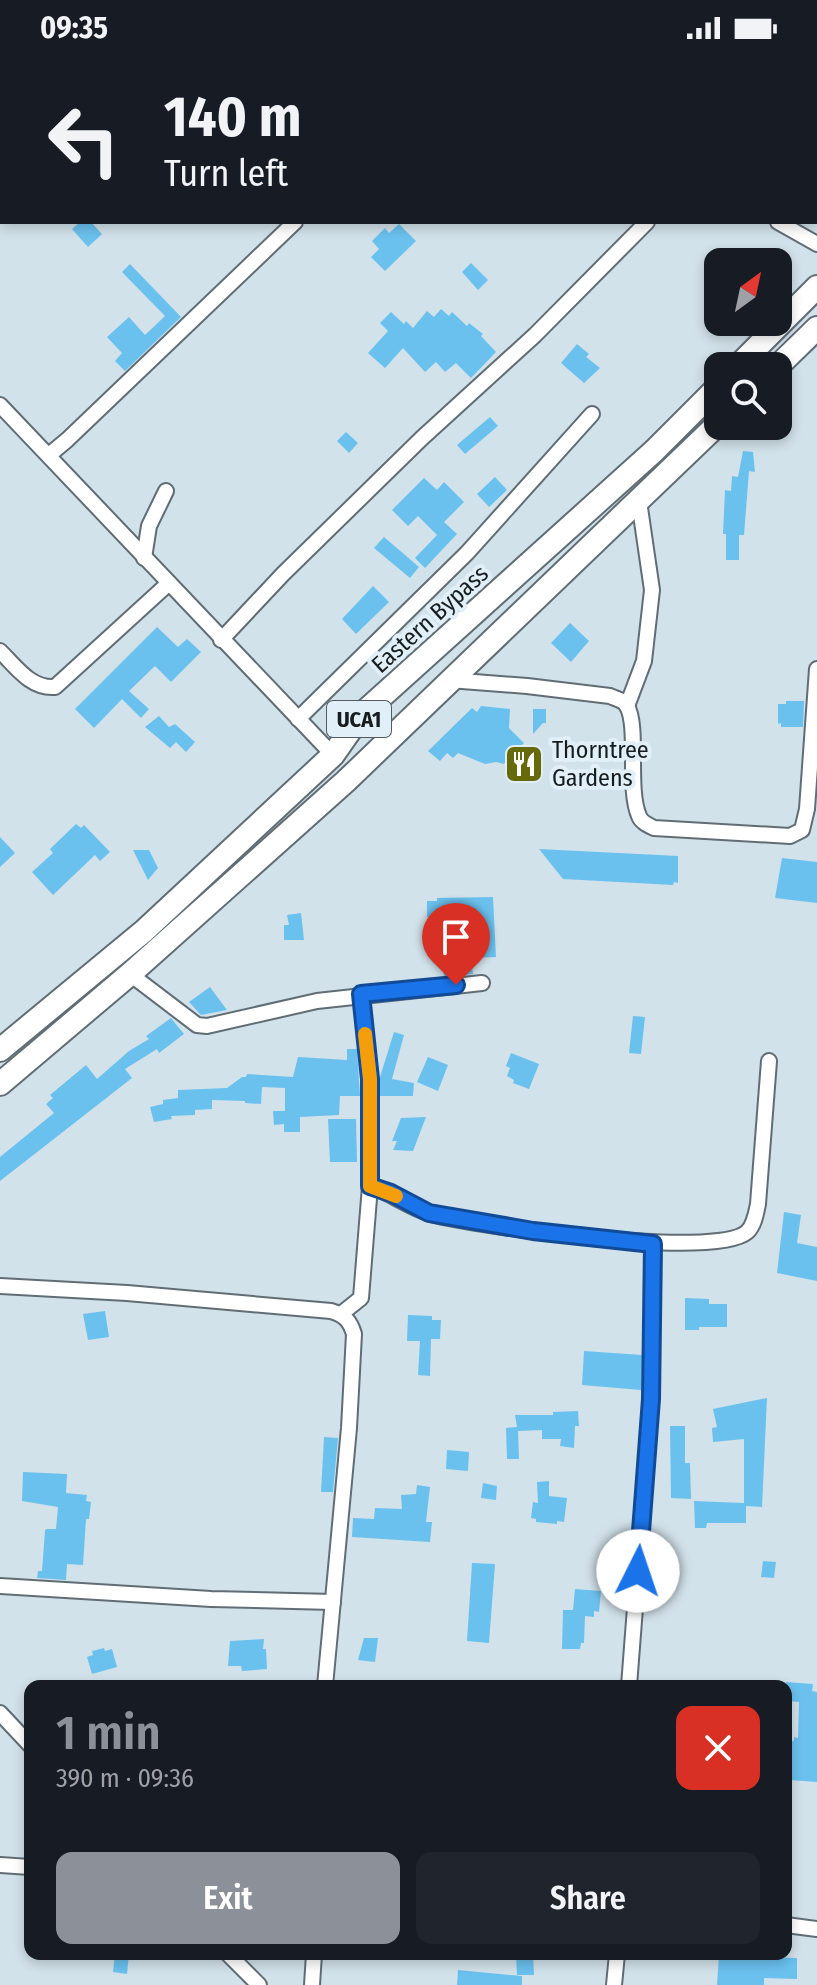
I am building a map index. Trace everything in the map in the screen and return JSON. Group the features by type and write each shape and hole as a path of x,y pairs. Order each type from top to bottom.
{"main road":[{"path":"752,352 817,287"},
{"path":"792,352 817,328"},
{"name":"Eastern Bypass","path":"0,1050 144,931 333,755 361,715 654,451 704,401"},
{"name":"UCA1","path":"0,1084 130,974 346,781 704,438"}],"street":[{"path":"49,455 293,224"},
{"path":"221,640 283,574 422,438 535,335 645,224"},
{"path":"782,224 817,244"},
{"path":"0,405 333,755"},
{"path":"298,719 467,553 592,414"},
{"path":"144,558 149,526 166,491"},
{"path":"639,501 652,590 644,661 627,706 639,817 645,823 654,828 796,835 802,830 807,809 817,669"},
{"path":"0,651 31,682 44,688 55,687 169,583"},
{"path":"449,680 610,696 627,706"},
{"path":"130,974 197,1025 207,1026 361,994 482,983"},
{"path":"341,1314 361,1298 370,1186 370,1079 361,994"},
{"path":"370,1186 429,1213 533,1231 653,1244 733,1239 747,1232 755,1220 769,1061"},
{"path":"629,1680 651,1399 653,1244"},
{"path":"0,1286 127,1293 341,1314 350,1321 354,1334 349,1428 326,1680"},
{"path":"0,1586 211,1599 333,1602"},
{"path":"0,1713 24,1739"},
{"path":"0,1865 24,1867"},
{"path":"792,1926 817,1929"},
{"path":"234,1960 259,1985"},
{"path":"312,1985 314,1960"},
{"path":"614,1985 616,1960"}],"building":[{"path":"78,224 93,224 102,234 88,247 72,229"},
{"path":"399,224 416,241 385,271 371,257 379,249 372,241 385,228 389,233"},
{"path":"471,263 488,280 478,290 462,272"},
{"path":"130,264 181,317 125,371 115,361 122,353 107,337 129,317 145,335 165,316 122,272"},
{"path":"441,309 449,316 452,312 467,326 469,323 483,334 481,336 496,352 471,378 456,363 445,372 436,362 425,372 403,348 385,368 368,353 388,331 380,323 391,312 413,328 427,311 434,317"},
{"path":"577,344 589,354 586,357 600,368 584,383 561,363"},
{"path":"490,417 498,426 465,454 457,445"},
{"path":"346,432 358,443 349,453 337,441"},
{"path":"743,451 753,452 755,472 749,471 744,535 739,535 739,560 726,560 726,534 723,534 725,490 731,491 732,476 738,477"},
{"path":"495,477 507,490 489,507 477,494"},
{"path":"424,478 437,490 444,482 464,502 444,522 457,534 425,568 415,558 437,535 418,516 408,526 392,510"},
{"path":"384,537 419,567 410,578 374,548"},
{"path":"373,586 389,602 356,634 342,619"},
{"path":"570,623 589,641 571,662 551,643"},
{"path":"157,627 178,647 187,639 201,652 171,682 155,666 129,691 149,709 141,718 122,699 94,728 75,709"},
{"path":"786,701 804,701 803,727 781,727 781,723 778,724 778,704 786,704"},
{"path":"481,706 510,709 509,728 524,743 519,756 509,757 504,764 485,764 458,753 453,758 447,753 440,761 428,751 472,708 477,712"},
{"path":"533,709 546,709 546,723 533,734"},
{"path":"159,716 169,727 175,724 195,742 186,752 176,742 170,748 145,727"},
{"path":"76,824 81,828 84,825 110,852 100,861 95,855 53,895 32,872 53,853 50,849"},
{"path":"0,837 15,853 0,867"},
{"path":"539,849 678,856 678,883 563,879"},
{"path":"133,850 149,850 158,868 148,880"},
{"path":"782,858 817,862 817,903 775,898"},
{"path":"493,897 496,957 471,958 473,974 444,977 443,965 448,965 445,926 436,924 436,917 427,917 427,901"},
{"path":"301,913 304,940 284,940 284,925 289,925 287,915"},
{"path":"210,987 227,1010 201,1015 189,1002"},
{"path":"633,1016 645,1017 641,1054 629,1053"},
{"path":"171,1018 184,1034 159,1053 157,1049 125,1069 132,1078 0,1181 0,1157 54,1113 46,1104 53,1098 50,1095 86,1065 97,1079"},
{"path":"394,1032 404,1035 392,1079 414,1083 413,1096 380,1096 380,1077"},
{"path":"347,1049 357,1049 360,1096 340,1096 339,1115 300,1117 300,1132 284,1132 284,1124 274,1125 273,1111 285,1111 285,1088 262,1087 261,1104 212,1100 212,1109 195,1110 195,1115 171,1116 172,1119 154,1122 150,1107 163,1104 163,1100 178,1098 178,1090 227,1088 247,1074 293,1077 298,1057 347,1060"},
{"path":"511,1053 539,1064 529,1089 513,1083 514,1080 507,1076 510,1068 506,1066"},
{"path":"428,1057 448,1065 438,1091 417,1082"},
{"path":"426,1117 413,1151 393,1150 397,1141 392,1141 401,1118"},
{"path":"328,1119 356,1119 357,1162 330,1162"},
{"path":"784,1212 801,1215 797,1243 817,1247 817,1281 777,1273"},
{"path":"685,1298 709,1299 709,1304 727,1304 727,1327 685,1330"},
{"path":"105,1311 109,1337 88,1340 83,1314"},
{"path":"408,1315 432,1316 432,1320 441,1320 440,1339 431,1339 430,1376 418,1375 420,1341 407,1341"},
{"path":"584,1351 642,1355 641,1390 582,1385"},
{"path":"767,1398 762,1507 746,1506 746,1523 707,1523 706,1528 695,1528 694,1501 744,1503 744,1439 713,1442 712,1428 717,1427 713,1409"},
{"path":"578,1411 579,1426 575,1426 574,1448 560,1446 561,1439 542,1439 542,1430 518,1431 519,1459 507,1459 506,1428 517,1427 515,1415 553,1415 553,1412"},
{"path":"670,1426 685,1426 685,1463 690,1463 691,1499 671,1498"},
{"path":"324,1437 338,1438 333,1492 321,1492"},
{"path":"447,1450 469,1452 468,1471 446,1469"},
{"path":"23,1472 67,1474 66,1493 87,1495 86,1501 91,1502 89,1519 86,1519 83,1565 67,1564 66,1580 37,1578 38,1571 42,1571 45,1531 56,1529 58,1507 22,1501"},
{"path":"549,1481 549,1496 567,1498 564,1522 557,1521 557,1524 536,1522 531,1518 533,1502 538,1503 537,1482"},
{"path":"483,1483 497,1486 496,1500 481,1498"},
{"path":"417,1485 430,1487 426,1522 432,1522 430,1542 352,1537 353,1518 374,1519 375,1508 402,1509 401,1495 416,1494"},
{"path":"763,1561 776,1562 774,1578 761,1577"},
{"path":"472,1563 495,1564 489,1643 467,1641"},
{"path":"575,1589 601,1591 599,1612 594,1611 594,1617 585,1616 584,1643 581,1643 580,1649 562,1649 563,1610 573,1610"},
{"path":"364,1638 378,1638 375,1662 358,1660"},
{"path":"264,1639 267,1669 242,1671 241,1666 228,1666 230,1641"},
{"path":"104,1648 105,1651 112,1649 117,1667 92,1674 87,1657 93,1655 92,1651"},
{"path":"792,1682 813,1684 812,1691 817,1692 817,1782 792,1780 792,1741 794,1737 798,1738 799,1702 792,1701"},
{"path":"797,1958 797,1979 764,1978 764,1985 717,1985 719,1960"},
{"path":"114,1960 128,1960 127,1974 113,1972"},
{"path":"516,1960 533,1960 534,1975 517,1975"},
{"path":"458,1970 522,1976 522,1985 457,1985"}],"slow traffic":[{"path":"365,1034 370,1079 370,1186 396,1196"}],"place":[{"name":"Thorntree Gardens","path":"524,764"}],"route":[{"path":"456,985 361,994 370,1079 370,1186 429,1213 533,1231 653,1244 651,1399 638,1571"}]}
